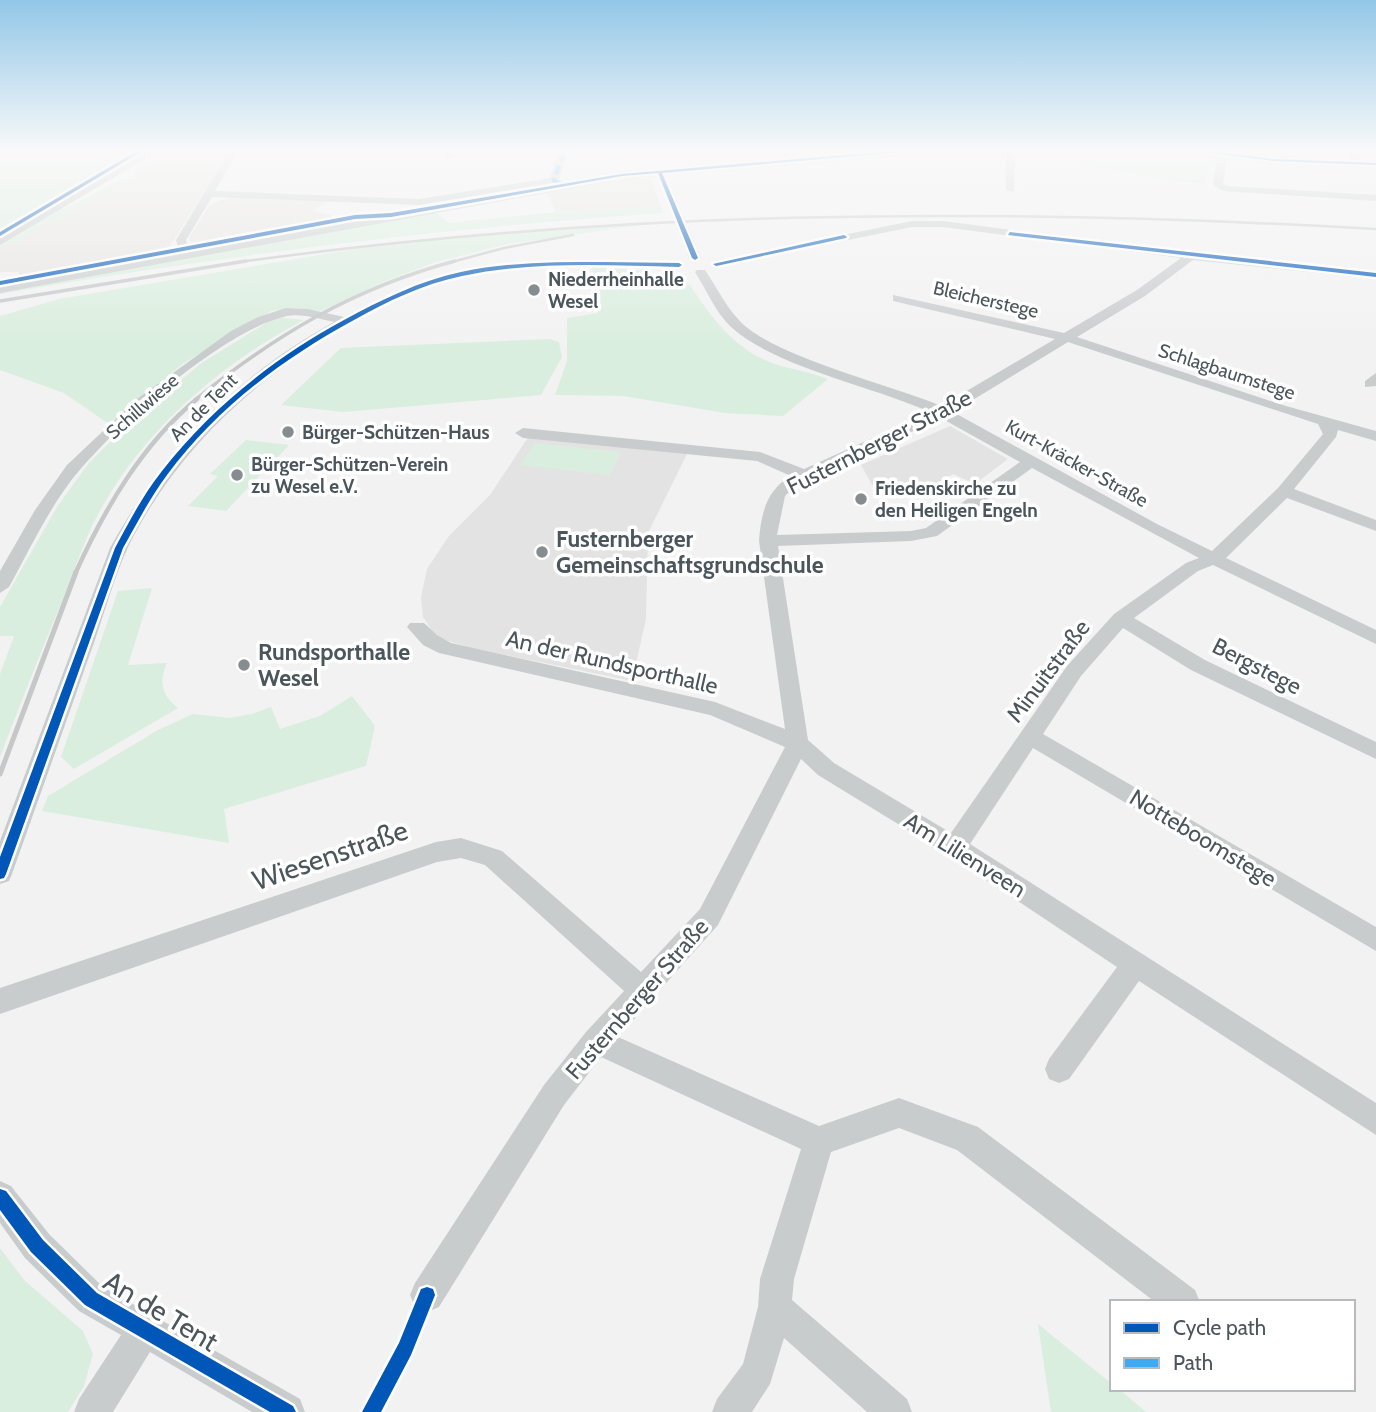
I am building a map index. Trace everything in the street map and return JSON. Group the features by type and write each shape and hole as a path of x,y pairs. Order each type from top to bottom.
{"main road":[{"path":"0,240 38,218"},
{"path":"0,288 371,218"}],"street":[{"path":"184,254 181,240 195,218"},
{"path":"678,218 695,258"},
{"path":"716,264 706,258 695,258 683,261 680,265 688,271 701,272 711,270 716,264 912,224 943,224 1191,256 1376,275"},
{"name":"Fusternberger Straße","path":"426,1295 554,1095 596,1041 709,917 798,743 768,541 769,523 777,495 788,484 804,475 942,412 1141,293 1191,256"},
{"name":"An de Tent","path":"0,874 103,587 135,514 196,435 230,400 275,364 344,321 421,286 477,271 588,262 680,265"},
{"name":"Kurt-Kräcker-Straße","path":"701,272 734,323 762,343 784,354 906,396 942,412 1151,528 1376,638"},
{"name":"Bleicherstege","path":"897,298 1067,338"},
{"name":"Schillwiese","path":"0,587 71,470 146,400 190,365 266,317 292,311 344,321"},
{"name":"Schlagbaumstege","path":"1067,338 1324,422 1376,436"},
{"name":"Minuitstraße","path":"955,847 1074,671 1121,618 1192,567 1214,559 1284,491 1331,434 1330,427 1324,422"},
{"path":"523,433 760,457 804,475"},
{"path":"768,541 897,537 931,532 1032,461"},
{"path":"1284,491 1376,526"},
{"name":"Bergstege","path":"1121,618 1198,665 1376,751"},
{"name":"An der Rundsporthalle","path":"417,627 430,640 446,648 715,709 798,743"},
{"name":"Notteboomstege","path":"1030,736 1376,940"},
{"name":"Am Lilienveen","path":"798,743 826,769 955,847 1376,1120"},
{"name":"Wiesenstraße","path":"0,1001 436,852 461,848 493,858 642,990"},
{"path":"1059,1069 1135,964"},
{"path":"596,1041 819,1141 899,1113 967,1138 1180,1300"},
{"path":"730,1412 758,1372 775,1307 777,1279 819,1141"},
{"name":"An de Tent","path":"0,1198 37,1246 91,1299 287,1412"},
{"path":"775,1307 894,1412"},
{"path":"92,1412 144,1330"}],"shaded area":[{"path":"59,218 188,218 168,249 19,276 19,272 0,272 0,248 7,243 16,243 46,221"},
{"path":"202,218 334,219 197,244 189,238"},
{"path":"950,426 1008,459 975,484 953,474 916,498 878,496 861,465"},
{"name":"Fusternberger Gemeinschaftsgrundschule","path":"529,436 687,454 648,533 646,619 632,681 471,648 442,639 433,632 423,617 421,597 427,569 449,536 490,495"}],"green space":[{"path":"0,218 28,218 0,233"},
{"path":"46,218 59,218 46,221 16,243 7,243 0,248 0,243"},
{"path":"403,218 443,218 449,223 499,218 595,218 330,245 165,267 0,294 0,291"},
{"path":"656,223 508,244 436,262 383,282 321,311 294,308 271,311 184,363 109,424 64,393 0,370 0,316 59,299 372,246"},
{"path":"592,267 649,271 653,278 690,285 728,334 752,353 766,361 828,379 783,416 725,413 623,396 555,395 567,361 567,318 598,313"},
{"path":"276,317 304,320 241,358 211,381 156,432 111,492 85,541 0,757 0,674 14,636 0,636 0,607 57,507 88,464 128,424 203,362"},
{"path":"550,339 559,342 562,357 541,395 343,412 281,405 341,348"},
{"name":"Bürger-Schützen-Verein zu Wesel e.V.","path":"246,440 289,445 226,511 188,506 218,476 210,474"},
{"path":"535,443 621,452 610,475 520,465"},
{"path":"152,588 128,665 167,663 163,687 168,698 178,708 74,769 61,757 118,591"},
{"path":"352,696 375,726 366,766 224,809 229,843 42,811 48,796 158,730 193,714 230,718 251,714 252,717 252,714 271,707 280,729 320,716"},
{"path":"0,1248 24,1280 83,1331 93,1354 84,1386 68,1412 0,1412"},
{"path":"1038,1324 1110,1382 1110,1391 1121,1391 1146,1412 1051,1412"}],"railway":[{"path":"236,263 376,245 519,232 661,223 812,218"},
{"path":"1115,218 1376,229"},
{"path":"451,262 504,248 573,235"},
{"path":"236,263 246,261"},
{"path":"451,262 455,261"},
{"path":"195,400 255,355 317,316 383,285 451,262"},
{"path":"0,301 236,263"},
{"path":"76,572 126,479 159,436 197,399"},
{"path":"0,774 76,572"}],"cycle path":[{"path":"0,234 27,218"},
{"path":"0,283 350,218"},
{"path":"678,218 695,258"},
{"path":"1010,234 1376,275"},
{"path":"716,264 844,237"},
{"path":"0,874 119,548 164,474 221,410 288,356 325,333 390,298 433,282 478,271 528,266 679,265"},
{"path":"0,1197 37,1246 91,1299 287,1412"},
{"path":"371,1412 405,1349 427,1295"}],"place":[{"name":"Niederrheinhalle Wesel","path":"534,290"},
{"name":"Bürger-Schützen-Haus","path":"288,432"},
{"name":"Bürger-Schützen-Verein zu Wesel e.V.","path":"237,475"},
{"name":"Friedenskirche zu den Heiligen Engeln","path":"861,499"},
{"name":"Fusternberger Gemeinschaftsgrundschule","path":"542,552"},
{"name":"Rundsporthalle Wesel","path":"244,665"}]}
